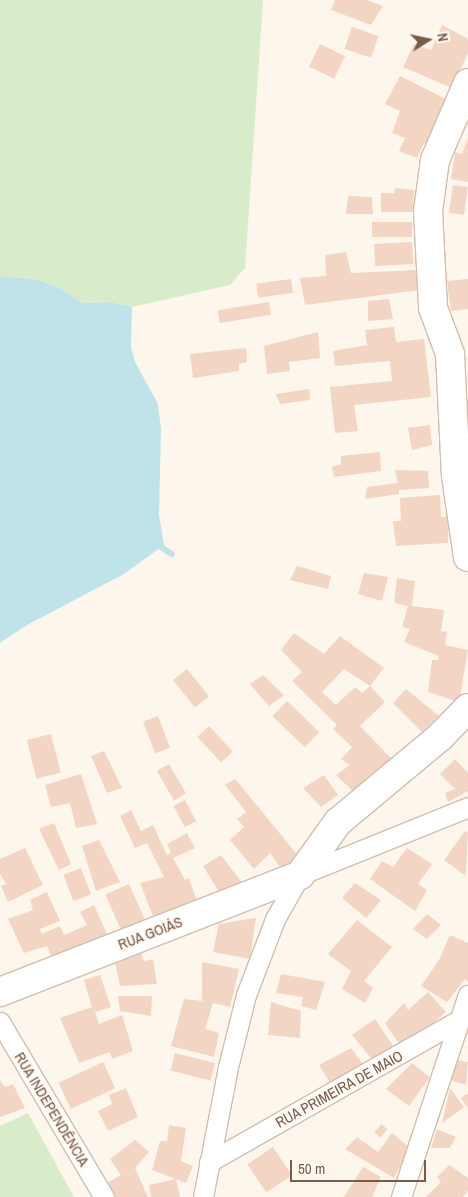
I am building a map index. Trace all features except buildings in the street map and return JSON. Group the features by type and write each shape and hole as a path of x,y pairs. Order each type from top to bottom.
{"street":[{"path":"468,84 435,160 428,211 433,308 459,357 456,476 468,557"},
{"path":"203,1197 246,995 275,919 300,875 338,822 440,737 468,708"},
{"path":"300,875 468,807"},
{"name":"RUA GOIÁS","path":"0,992 300,875"},
{"path":"401,1197 463,1019 468,995"},
{"name":"RUA PRIMEIRA DE MAIO","path":"209,1162 463,1019"},
{"name":"RUA INDEPENDÊNCIA","path":"0,1022 104,1197"}],"green space":[{"path":"0,0 263,0 245,268 230,285 132,307 112,302 83,303 56,286 36,279 0,276"},
{"path":"28,1113 74,1197 0,1197 0,1126"}],"water":[{"path":"0,276 35,279 56,286 83,303 112,302 132,307 131,347 135,362 158,404 161,429 159,515 164,545 124,574 27,625 0,643"}],"waterway":[{"path":"157,544 172,554"}]}
